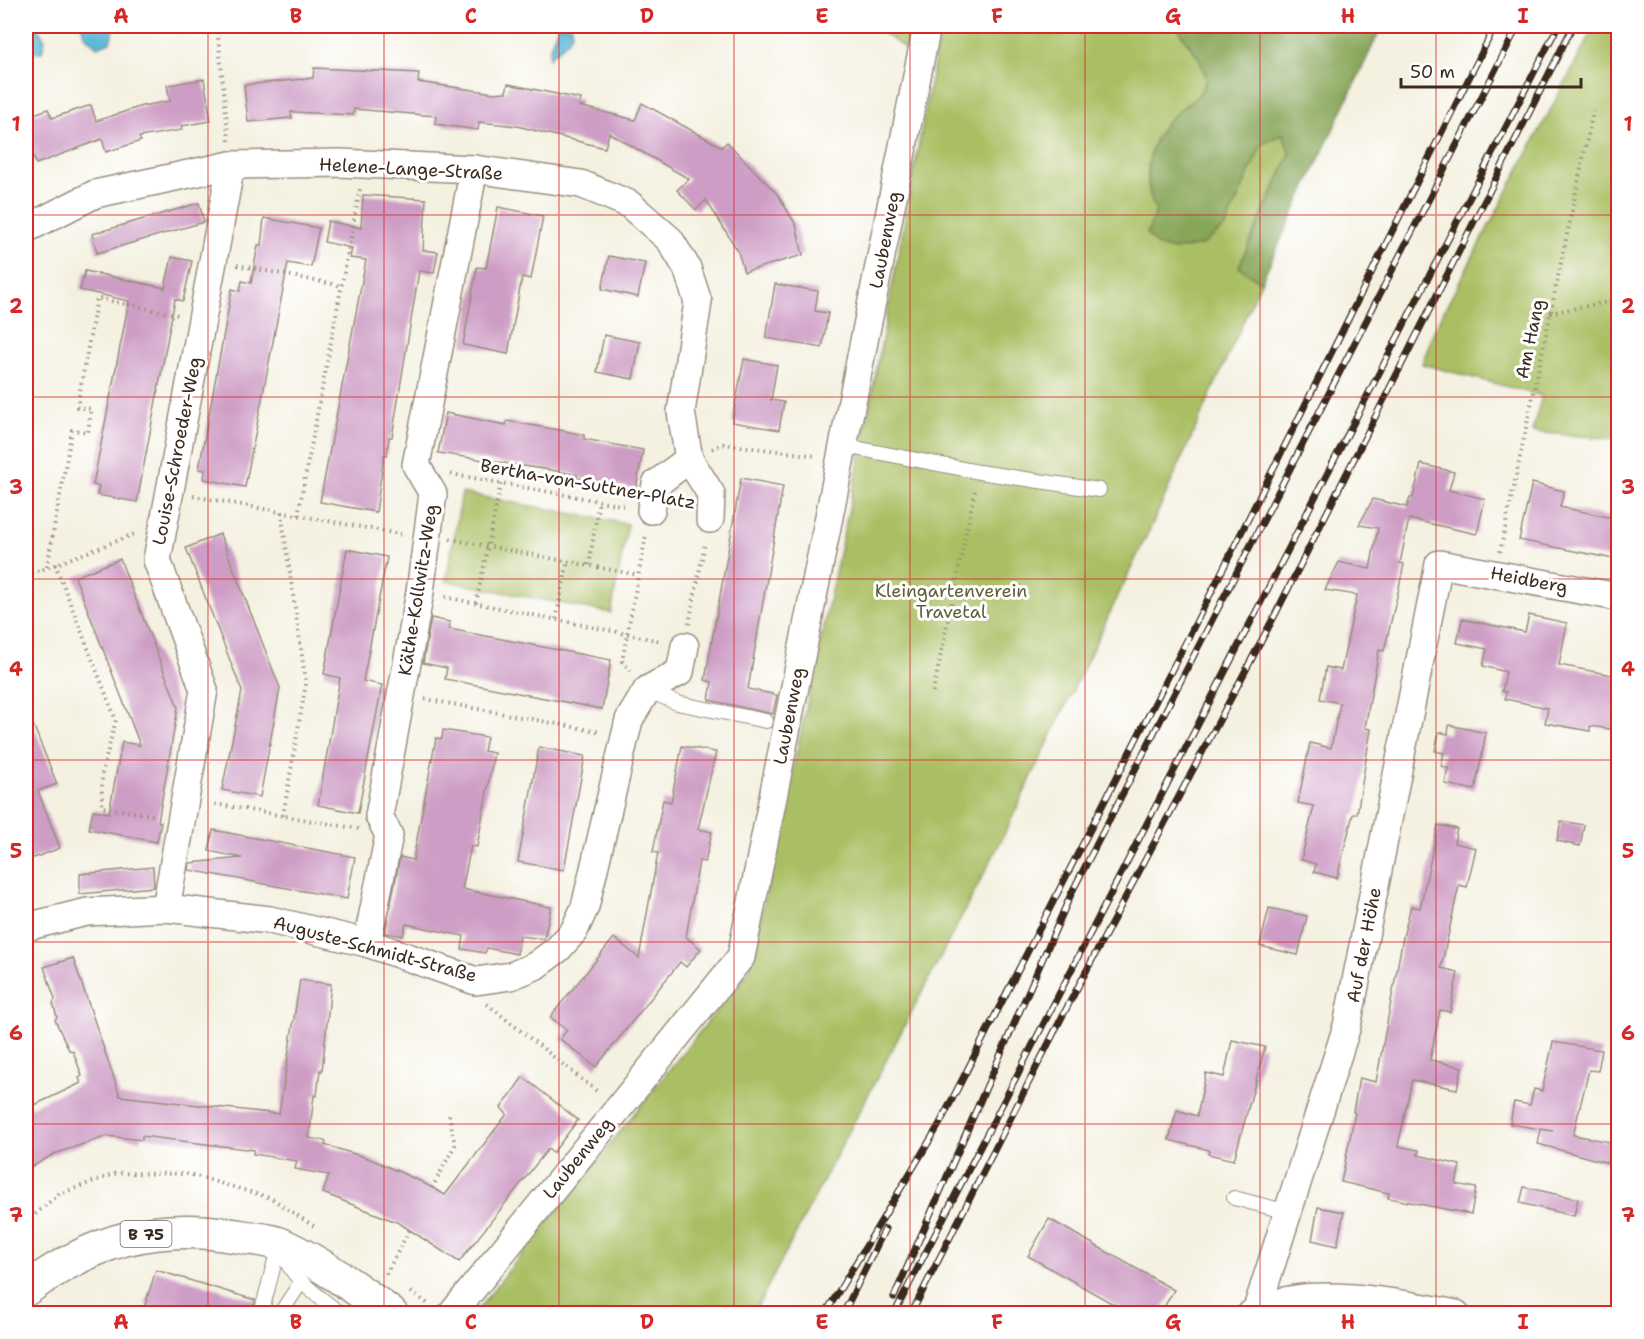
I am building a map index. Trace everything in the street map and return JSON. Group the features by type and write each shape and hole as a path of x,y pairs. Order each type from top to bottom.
{"main road":[{"name":"B 75","path":"26,1288 83,1252 122,1238 155,1232 209,1232 280,1243 352,1285 391,1314"}],"street":[{"name":"Laubenweg","path":"452,1314 741,957 927,26"},
{"name":"Helene-Lange-Straße","path":"26,229 95,194 231,165 365,164 474,169 581,184 630,204 670,240 687,268 698,302 681,412 689,459 711,494 710,519"},
{"name":"Louise-Schroeder-Weg","path":"166,908 204,690 157,560 231,165"},
{"name":"Käthe-Kollwitz-Weg","path":"367,943 388,835 379,816 420,592 433,494 416,465 474,169"},
{"path":"651,510 656,484 689,459"},
{"name":"Heidberg","path":"1439,564 1618,597"},
{"name":"Auf der Höhe","path":"1254,1311 1347,1026 1439,564"},
{"path":"647,690 680,672 685,646"},
{"name":"Auguste-Schmidt-Straße","path":"26,927 87,912 166,908 270,920 367,943 476,981 510,976 535,966 558,949 574,931 585,907 629,720 647,690"},
{"path":"1254,1311 1296,1298 1341,1298 1387,1300 1456,1314"}],"lane":[{"path":"843,453 1099,490"},
{"path":"647,690 677,703 766,721"},
{"path":"1234,1198 1288,1212"},
{"path":"280,1243 286,1265 301,1282 340,1314"},
{"path":"261,1314 280,1243"},
{"path":"280,1314 301,1282"}],"path":[{"path":"217,26 226,115"},
{"name":"Am Hang","path":"1496,573 1593,111"},
{"path":"298,515 365,164"},
{"path":"214,260 342,286"},
{"path":"47,567 72,430 88,432 91,409 77,407 97,298 202,320"},
{"path":"1550,313 1618,300"},
{"path":"689,459 723,444 843,453"},
{"name":"Bertha-von-Suttner-Platz","path":"425,481 443,472 651,510"},
{"path":"933,692 979,472"},
{"path":"476,603 501,483"},
{"path":"170,492 428,540 454,539 638,575"},
{"path":"589,565 600,501"},
{"path":"647,690 622,661 651,510"},
{"path":"281,512 306,683 283,816"},
{"name":"Bertha-von-Suttner-Platz","path":"685,646 710,519"},
{"path":"26,576 163,522"},
{"path":"556,619 568,561"},
{"path":"55,564 116,720 102,773 102,807 181,820"},
{"path":"420,592 685,646"},
{"path":"402,695 625,737"},
{"path":"215,804 388,835"},
{"path":"476,981 481,999 618,1108"},
{"path":"432,1188 455,1145 449,1114"},
{"path":"386,1274 410,1229"}],"green space":[{"path":"874,26 919,26 912,54"},
{"name":"Kleingartenverein Travetal","path":"941,26 1182,26 1180,32 1199,58 1207,79 1197,96 1167,123 1153,146 1148,172 1151,198 1156,211 1225,227 1262,144 1284,134 1290,154 1239,266 1261,282 1156,516 1001,841 754,1313 474,1314 750,969 861,452"},
{"path":"1182,26 1382,26 1261,282 1239,267 1290,154 1283,134 1262,144 1225,227 1202,245 1173,250 1156,245 1147,234 1156,211 1148,184 1153,146 1166,123 1197,96 1207,79 1199,58 1180,32"},
{"path":"1595,26 1618,26 1618,439 1532,432 1542,396 1422,364 1435,328"},
{"path":"462,493 628,524 611,613 446,581"}],"water":[{"path":"26,26 36,26 45,40 42,52 26,53"},
{"path":"82,26 115,26 110,42 97,47 84,35"},
{"path":"558,26 572,26 571,36 549,58 550,47"}],"building":[{"path":"314,68 419,73 418,82 494,93 506,92 508,84 581,99 579,106 635,120 642,103 722,147 727,142 778,195 796,225 803,255 744,272 738,251 706,200 696,210 677,190 689,179 609,133 605,148 517,126 479,122 478,130 435,124 436,116 354,109 353,115 291,112 292,118 248,122 244,85 313,78"},
{"path":"204,79 211,121 181,126 182,130 139,137 141,141 106,152 102,139 36,164 26,135 26,117 48,109 52,118 91,105 96,121 142,106 170,101 167,85"},
{"path":"363,195 426,199 423,250 438,252 434,273 419,271 392,437 389,437 387,455 384,455 376,512 320,502 366,260 350,258 352,248 324,242 328,221 361,228"},
{"path":"199,203 204,222 97,253 92,234"},
{"path":"498,207 543,216 531,279 522,277 508,354 463,345 477,267 486,268"},
{"path":"264,218 319,228 311,267 288,263 245,487 204,479 205,470 199,469 232,289 240,291 242,281 251,283 258,245 261,245"},
{"path":"609,256 645,263 638,297 602,289"},
{"path":"172,257 192,261 183,301 175,299 137,502 97,495 99,486 93,485 129,301 80,290 85,271 165,288"},
{"path":"775,284 818,291 815,311 828,313 822,348 766,338"},
{"path":"604,335 640,342 633,379 597,372"},
{"path":"744,359 777,365 771,400 784,402 779,430 732,422"},
{"path":"446,413 506,425 507,421 565,431 584,435 584,439 643,450 636,489 577,478 577,475 557,471 438,453"},
{"path":"1421,464 1454,472 1449,490 1485,499 1477,534 1409,519 1400,563 1404,564 1384,651 1379,650 1365,728 1371,729 1357,814 1353,814 1337,878 1314,872 1316,864 1301,860 1314,806 1298,803 1310,743 1331,748 1340,703 1320,699 1326,667 1341,670 1357,595 1325,590 1339,562 1370,569 1378,528 1359,525 1373,499 1407,507 1410,498 1413,498"},
{"path":"741,478 783,486 748,689 777,695 773,714 709,700 712,682 705,680"},
{"path":"1532,483 1564,491 1560,507 1618,519 1614,559 1519,540"},
{"path":"220,534 280,688 260,797 222,790 242,691 186,548"},
{"path":"347,549 387,557 363,681 382,685 358,813 318,805 340,678 324,674"},
{"path":"120,559 178,707 158,822 161,822 157,842 89,829 93,810 109,813 122,742 140,745 75,577"},
{"path":"1529,615 1567,623 1559,665 1618,676 1616,730 1590,726 1590,731 1545,723 1548,708 1505,699 1506,692 1502,691 1506,672 1483,666 1487,649 1457,643 1462,619 1525,632"},
{"path":"431,618 450,622 449,629 611,660 602,709 445,679 447,668 423,663"},
{"path":"26,707 57,784 38,791 60,848 26,861"},
{"path":"1449,725 1486,733 1475,790 1445,784 1448,768 1441,766 1444,753 1435,751 1439,732 1448,734"},
{"path":"443,730 487,737 484,751 494,753 477,847 471,846 462,889 551,907 544,939 520,936 517,954 487,948 485,953 462,949 464,936 406,924 403,936 385,933 400,857 413,860 436,738 442,739"},
{"path":"682,746 716,752 698,829 712,832 705,862 699,861 686,937 701,949 686,967 680,962 596,1067 560,1039 567,1030 550,1017 614,938 639,958 658,853 653,852 663,800 671,802"},
{"path":"539,747 585,756 564,870 518,862"},
{"path":"1561,821 1584,825 1580,846 1557,841"},
{"path":"1438,825 1457,829 1454,843 1476,848 1467,887 1459,885 1441,968 1458,972 1450,1012 1440,1010 1430,1060 1462,1067 1457,1089 1412,1080 1398,1146 1419,1150 1418,1155 1460,1165 1456,1184 1476,1188 1471,1214 1388,1198 1389,1193 1341,1182 1355,1113 1353,1112 1359,1078 1376,1082 1403,937 1411,906 1420,908"},
{"path":"213,830 355,857 347,899 189,870 190,863 242,858 209,851"},
{"path":"153,867 154,887 80,894 80,874"},
{"path":"1269,908 1307,916 1298,955 1260,946"},
{"path":"73,958 120,1096 279,1114 300,980 331,984 322,1071 320,1070 317,1096 314,1095 309,1138 326,1141 325,1145 368,1158 445,1195 507,1114 501,1108 523,1077 578,1120 553,1153 548,1149 459,1262 399,1223 323,1193 329,1175 295,1169 297,1161 253,1154 254,1150 142,1136 142,1140 107,1136 54,1154 26,1170 26,1109 81,1083 79,1078 82,1076 73,1051 69,1050 55,1020 57,1017 53,1003 55,999 44,967"},
{"path":"1232,1040 1265,1047 1234,1160 1208,1154 1209,1150 1169,1140 1177,1110 1197,1116 1206,1073 1224,1077"},
{"path":"1553,1042 1602,1050 1598,1071 1589,1070 1573,1135 1616,1143 1612,1164 1538,1144 1541,1129 1510,1124 1514,1102 1530,1105 1534,1089 1542,1091"},
{"path":"1524,1187 1578,1199 1574,1216 1520,1203"},
{"path":"1318,1207 1344,1212 1337,1246 1312,1240"},
{"path":"1049,1219 1174,1290 1160,1314 1131,1314 1028,1256"},
{"path":"156,1270 255,1300 252,1314 171,1314 145,1305"}],"railway":[{"path":"825,1314 939,1125 1212,591 1495,26"},
{"path":"894,1297 1072,892 1518,26"},
{"path":"894,1314 1558,26"},
{"path":"911,1314 1063,1015 1275,615 1573,26"},
{"path":"843,1314 885,1229"}]}
